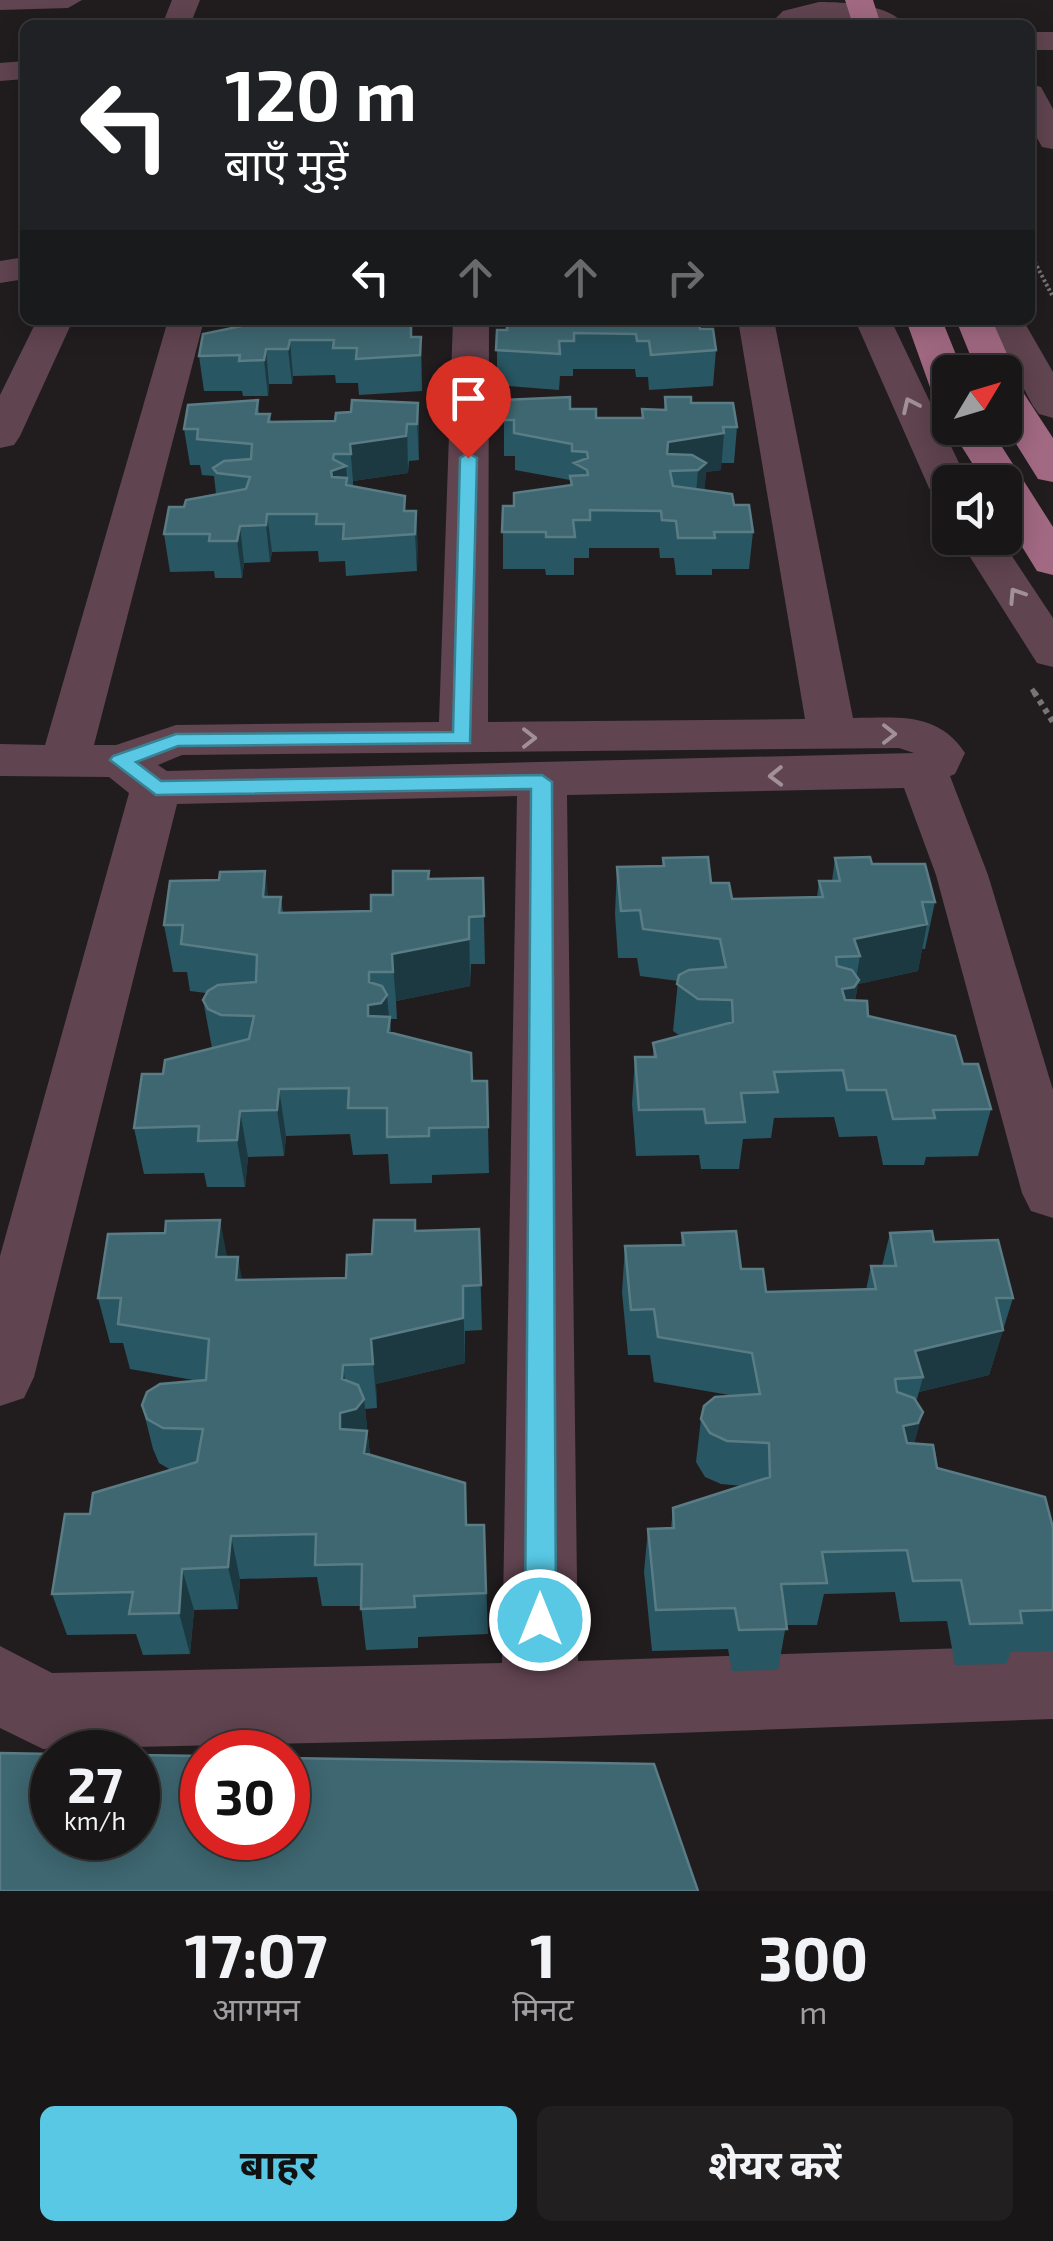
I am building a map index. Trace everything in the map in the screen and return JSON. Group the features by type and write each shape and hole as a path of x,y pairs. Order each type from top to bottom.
{"main road":[{"path":"926,325 937,355"},
{"path":"976,325 989,355"},
{"path":"1022,421 1053,470"},
{"path":"1022,511 1053,562"}],"street":[{"path":"0,2 68,0"},
{"path":"788,20 797,13 818,10 860,14 877,20"},
{"path":"1035,102 1053,140"},
{"path":"0,436 53,325"},
{"path":"66,759 185,325"},
{"path":"463,738 471,325"},
{"path":"757,325 832,736"},
{"path":"875,325 939,465"},
{"path":"1008,325 1053,406"},
{"path":"990,555 1053,653"},
{"path":"0,760 66,759 138,774 542,782 922,769 937,762 940,753 935,743 922,736 176,740 138,774 0,1377"},
{"path":"922,769 962,876 1053,1193"},
{"path":"540,1700 542,782"},
{"path":"0,1684 43,1711 540,1700 1053,1682"}],"path":[{"path":"1035,263 1053,297"}],"building":[{"path":"247,325 405,325 411,326 411,337 421,337 420,355 356,359 357,348 333,348 334,340 290,340 288,349 266,349 264,360 239,361 240,355 199,356 203,334"},
{"path":"507,325 699,325 700,329 713,329 716,350 651,355 649,341 637,341 636,334 574,333 574,341 559,341 560,354 496,350 497,330 507,330"},
{"path":"570,397 570,409 596,409 596,418 643,418 642,409 666,410 665,397 691,397 691,403 733,403 737,427 723,427 724,433 668,442 667,454 692,455 706,463 698,470 670,471 673,486 732,494 734,505 749,505 753,532 714,532 715,538 678,538 676,521 662,520 661,511 590,510 590,520 573,520 575,537 546,537 546,532 502,532 503,506 514,506 514,493 572,485 570,476 588,475 587,470 574,463 588,458 587,452 572,451 572,444 514,433 514,420 504,420 504,400"},
{"path":"258,400 256,414 270,414 268,422 335,421 336,413 351,412 352,400 418,403 417,424 407,424 406,436 350,444 351,454 334,454 333,459 346,466 331,471 332,477 347,478 346,485 405,496 404,511 416,511 415,534 343,539 344,524 316,524 317,514 267,514 266,525 240,526 237,541 209,541 210,534 164,534 169,507 184,507 186,500 246,489 250,477 217,473 213,468 224,461 251,459 252,444 197,439 198,429 184,429 188,405"},
{"path":"708,857 711,883 729,883 732,899 823,897 819,881 840,881 835,858 870,857 872,864 925,864 935,902 922,902 927,924 854,939 860,956 836,957 837,966 852,970 859,980 854,987 842,989 845,1000 867,1001 868,1016 955,1036 963,1064 978,1064 991,1109 933,1110 935,1118 893,1119 886,1090 847,1090 843,1070 774,1072 778,1092 741,1093 745,1122 706,1123 704,1109 639,1110 635,1057 656,1057 653,1043 733,1022 732,1000 698,999 677,984 679,975 689,970 726,967 720,939 643,929 640,910 621,911 617,867 664,866 663,858"},
{"path":"265,871 263,897 281,897 279,913 371,911 371,895 393,895 393,871 429,871 428,879 483,878 484,916 469,917 469,939 392,954 393,972 369,972 369,982 382,986 387,995 381,1003 368,1005 368,1016 390,1017 388,1032 471,1053 472,1081 487,1081 488,1127 429,1128 429,1136 387,1137 387,1108 348,1108 349,1088 279,1089 277,1110 240,1111 237,1140 198,1141 199,1126 134,1128 142,1074 163,1074 165,1060 249,1039 254,1016 221,1015 208,1009 203,1000 218,985 256,982 257,955 181,944 183,925 164,925 170,881 219,880 220,872"},
{"path":"220,1220 216,1257 238,1257 236,1280 346,1278 347,1255 372,1254 374,1220 415,1220 415,1231 479,1229 481,1285 463,1286 463,1318 371,1339 373,1364 343,1365 342,1379 358,1385 364,1399 356,1409 340,1413 340,1429 367,1431 364,1453 465,1483 466,1525 484,1525 486,1593 414,1596 415,1607 361,1609 362,1564 315,1565 316,1534 231,1536 228,1567 182,1569 179,1613 129,1614 133,1592 52,1594 65,1514 90,1514 93,1493 197,1462 203,1429 163,1428 147,1419 142,1405 147,1392 160,1384 206,1380 209,1339 118,1324 121,1298 98,1298 108,1234 165,1233 166,1221"},
{"path":"736,1231 741,1269 763,1269 766,1292 876,1289 871,1266 896,1266 890,1233 932,1231 934,1242 998,1240 1013,1298 996,1298 1003,1330 915,1351 923,1377 895,1379 897,1392 914,1398 923,1412 918,1423 903,1426 907,1443 933,1445 937,1468 1045,1497 1053,1528 1053,1610 1020,1611 1022,1623 970,1624 961,1580 913,1581 907,1550 822,1552 827,1583 781,1584 787,1629 739,1630 735,1608 656,1610 648,1529 674,1528 673,1508 770,1477 769,1443 727,1441 710,1433 701,1419 704,1406 715,1397 760,1394 752,1353 658,1337 654,1309 631,1310 625,1246 684,1245 682,1233"},
{"path":"0,1753 30,1754 30,1860 160,1860 160,1755 180,1756 180,1860 310,1860 310,1758 654,1764 698,1891 0,1891"}],"route":[{"path":"468,458 463,738 176,740 120,760 156,788 542,782 540,1620"}]}
